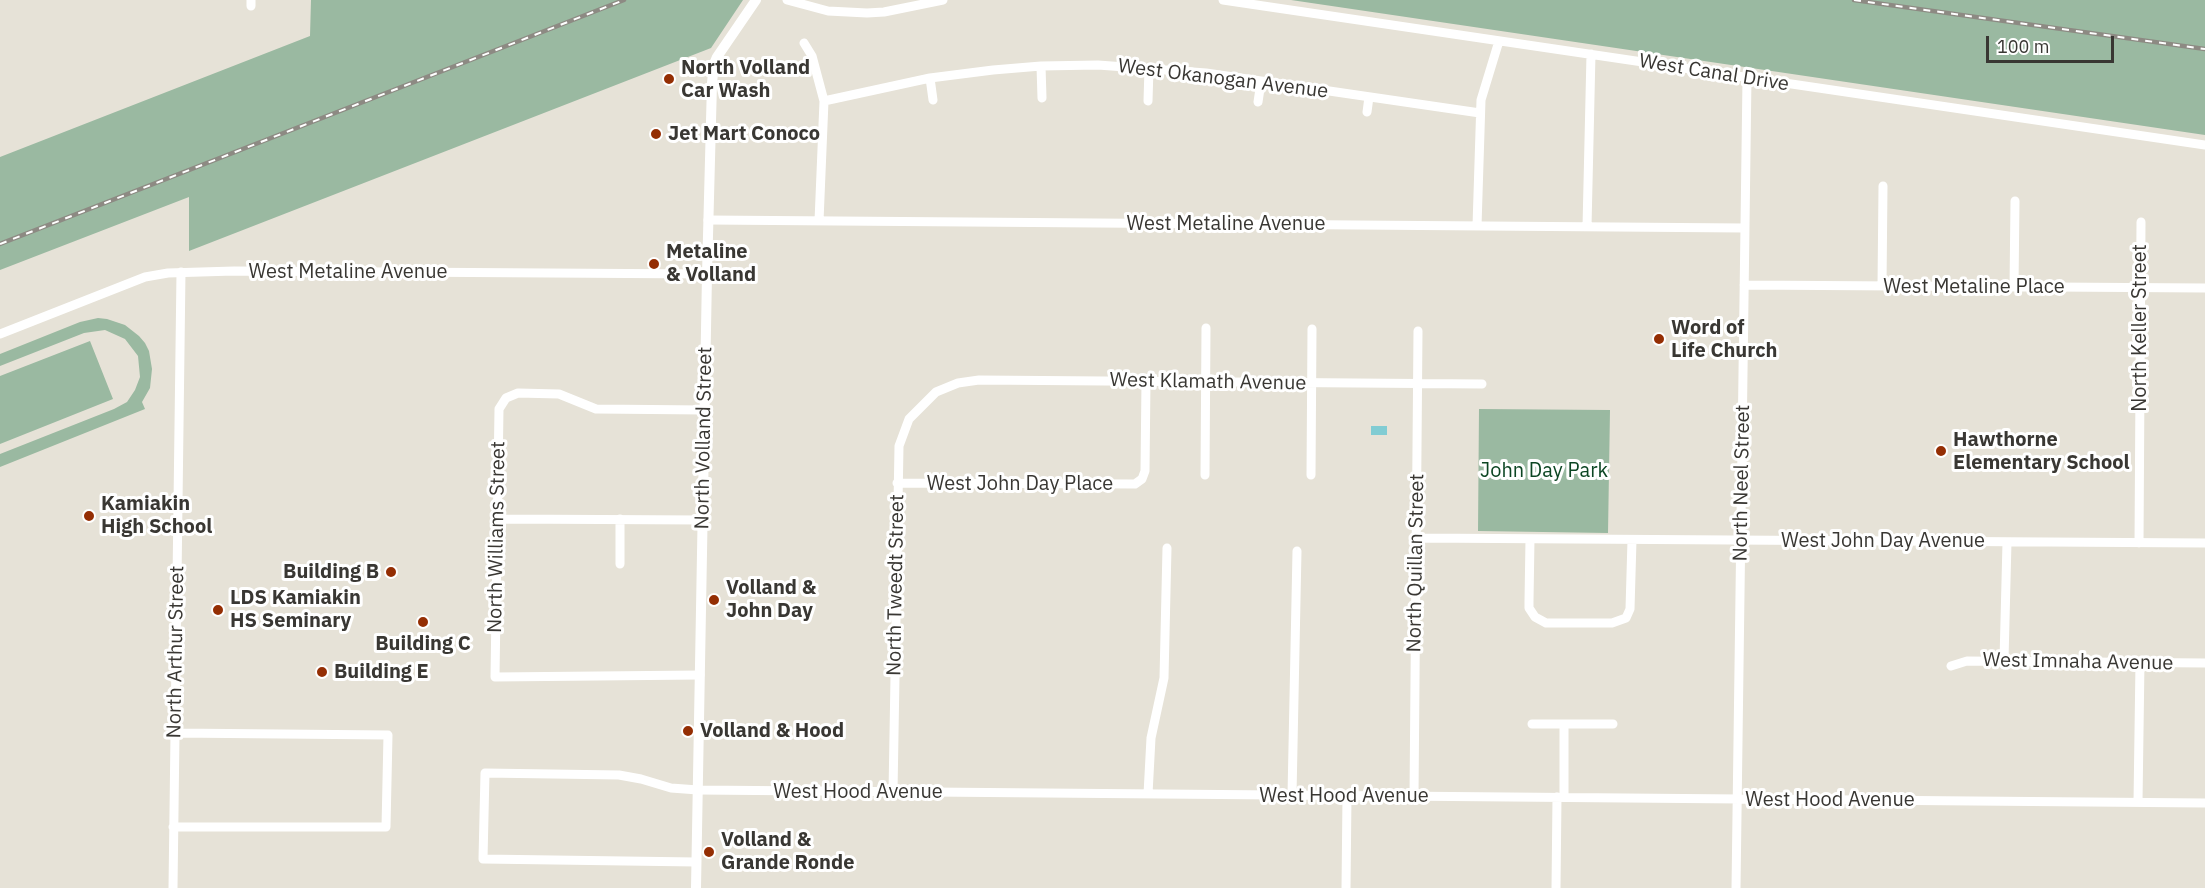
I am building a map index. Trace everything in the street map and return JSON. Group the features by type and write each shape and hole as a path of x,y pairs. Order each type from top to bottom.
{"main road":[{"name":"North Volland Street","path":"696,888 708,220 714,64 721,50 756,0"}],"street":[{"path":"787,0 828,11 867,13 884,12 943,0"},
{"name":"West Canal Drive","path":"1223,0 2205,145"},
{"path":"1477,226 1481,100 1499,41"},
{"path":"804,43 812,56 824,101 819,220"},
{"path":"1587,227 1591,54"},
{"path":"1041,66 1042,98"},
{"name":"West Okanogan Avenue","path":"824,101 930,78 1041,66 1149,68 1261,81 1480,113"},
{"path":"1148,101 1149,68"},
{"path":"930,78 933,100"},
{"name":"North Neel Street","path":"1736,888 1747,78"},
{"path":"1258,102 1261,81"},
{"path":"1367,112 1369,98"},
{"path":"1882,286 1883,186"},
{"path":"2014,287 2015,201"},
{"name":"West Metaline Avenue","path":"708,220 1744,228"},
{"name":"North Keller Street","path":"2139,543 2141,222"},
{"name":"West Metaline Avenue","path":"0,334 145,277 181,272 707,274"},
{"name":"North Arthur Street","path":"173,888 181,272"},
{"name":"West Metaline Place","path":"1744,285 2205,288"},
{"path":"1205,475 1206,328"},
{"path":"1311,475 1312,329"},
{"name":"North Quillan Street","path":"1414,796 1418,331"},
{"name":"West Klamath Avenue","path":"936,392 971,380 1482,384"},
{"name":"West John Day Place","path":"897,483 1131,485 1142,479 1145,471 1146,381"},
{"name":"North Tweedt Street","path":"893,792 899,446 909,419 936,392"},
{"name":"North Williams Street","path":"700,675 495,677 499,409 506,398 518,393 553,393 597,409 705,410"},
{"path":"499,519 703,520"},
{"path":"620,519 620,564"},
{"name":"West John Day Avenue","path":"1416,538 2205,543"},
{"path":"1530,539 1529,608 1534,617 1546,623 1618,622 1626,618 1630,609 1632,540"},
{"path":"2004,660 2007,542"},
{"path":"1148,794 1151,738 1164,678 1167,548"},
{"path":"1292,795 1297,551"},
{"name":"West Imnaha Avenue","path":"1952,666 1966,661 2004,660 2205,663"},
{"path":"2138,802 2140,662"},
{"path":"1532,724 1613,724"},
{"path":"1556,888 1564,724"},
{"path":"173,828 386,827 388,735 175,734"},
{"name":"West Hood Avenue","path":"696,862 483,859 485,773 619,775 670,788 698,790 2205,802"},
{"path":"1346,888 1347,796"}],"green space":[{"path":"311,0 743,0 711,48 189,251 189,197 0,270 0,157 310,36"},
{"path":"1291,0 2205,0 2205,135"},
{"path":"98,318 125,325 145,343 152,369 150,388 142,402 145,409 0,467 0,454 114,409 127,402 135,390 140,377 138,356 125,339 105,330 84,333 0,366 0,354 80,322"},
{"path":"90,341 113,399 0,444 0,376"},
{"name":"John Day Park","path":"1479,409 1610,410 1608,533 1478,531"}],"water":[{"path":"1371,426 1387,426 1387,435 1371,435"}],"railway":[{"path":"0,244 624,0"},
{"path":"1854,0 2205,49"}],"place":[{"name":"North Volland Car Wash","path":"669,79"},
{"name":"Jet Mart Conoco","path":"656,134"},
{"name":"Metaline & Volland","path":"654,264"},
{"name":"Word of Life Church","path":"1659,339"},
{"name":"Hawthorne Elementary School","path":"1941,451"},
{"name":"Kamiakin High School","path":"89,516"},
{"name":"Building B","path":"391,572"},
{"name":"Volland & John Day","path":"714,600"},
{"name":"LDS Kamiakin HS Seminary","path":"218,610"},
{"name":"Building C","path":"423,622"},
{"name":"Building E","path":"322,672"},
{"name":"Volland & Hood","path":"688,731"},
{"name":"Volland & Grande Ronde","path":"709,852"}]}
